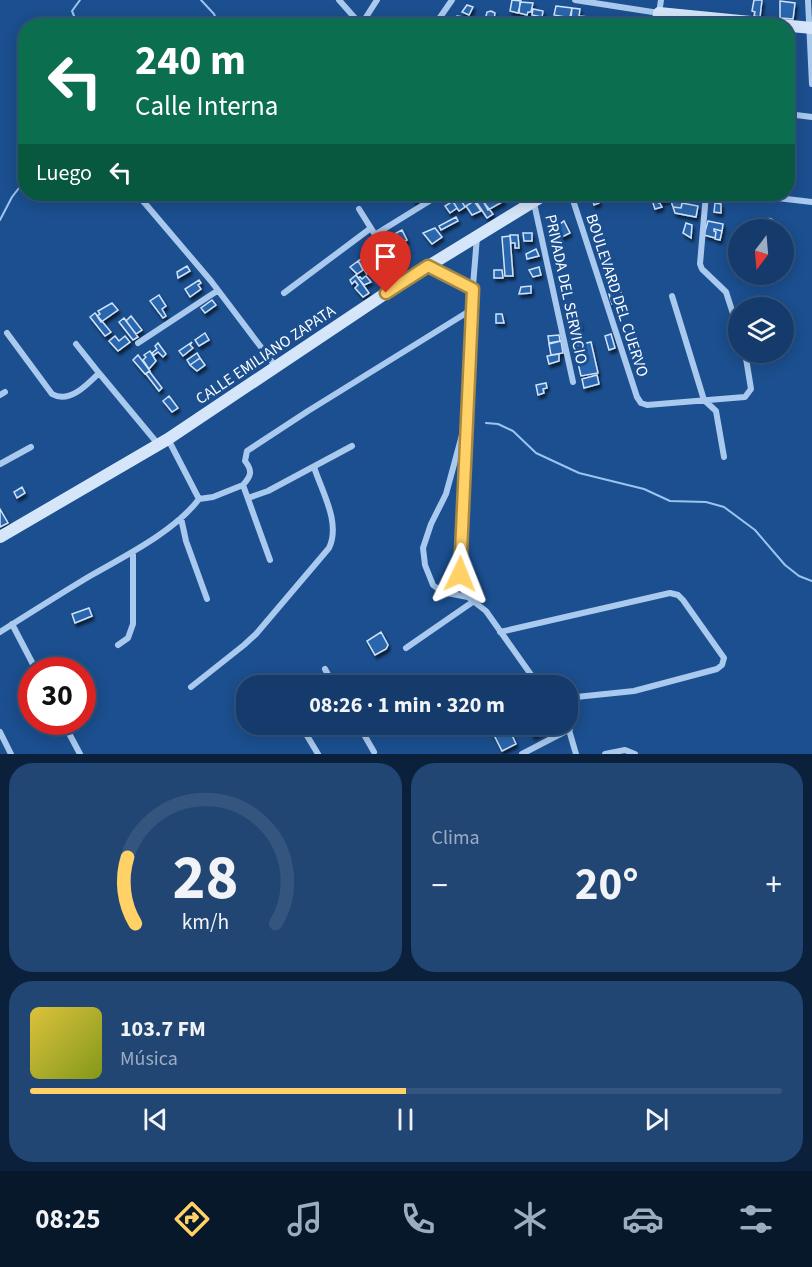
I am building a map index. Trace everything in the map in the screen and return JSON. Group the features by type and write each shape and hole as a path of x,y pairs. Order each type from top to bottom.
{"main road":[{"path":"795,26 810,27"},
{"name":"CALLE EMILIANO ZAPATA","path":"0,537 163,441 527,201"}],"street":[{"path":"339,0 356,18"},
{"path":"366,18 377,0"},
{"path":"440,18 452,0"},
{"path":"575,0 654,18"},
{"path":"658,18 662,0"},
{"path":"808,0 812,84"},
{"path":"795,115 812,117"},
{"path":"795,200 812,202"},
{"path":"143,201 211,281 276,367"},
{"path":"284,293 374,231 429,201"},
{"name":"PRIVADA DEL SERVICIO","path":"534,201 573,382"},
{"name":"BOULEVARD DEL CUERVO","path":"573,201 637,398 641,403 647,405 704,400"},
{"path":"705,201 700,264 702,269 726,292 728,298"},
{"path":"359,208 404,281"},
{"path":"477,234 465,423 460,574 462,588 486,611 531,675"},
{"path":"428,266 473,289"},
{"path":"138,343 217,291"},
{"path":"672,296 704,400 716,411 724,458"},
{"path":"0,632 133,552 189,512 199,499 213,497 243,485 250,477 251,468 245,461 245,456 250,447 471,310"},
{"path":"7,333 52,394 58,397 70,396 99,373"},
{"path":"76,344 99,373 163,441 199,499"},
{"path":"704,400 745,397 749,394 751,389 747,363"},
{"path":"465,423 446,494 431,524 423,548 425,565 433,585 442,592 471,599"},
{"path":"0,464 31,447"},
{"path":"248,498 268,492 352,447"},
{"path":"191,687 256,634 329,548 334,538 334,525 314,467"},
{"path":"243,485 270,560"},
{"path":"181,518 186,541 207,599"},
{"path":"118,645 128,638 134,624 133,552"},
{"path":"500,633 670,593 678,595 683,600 724,658 722,665 717,669 634,691 578,697"},
{"path":"406,648 471,599"},
{"path":"12,624 29,657"},
{"path":"325,669 328,675"},
{"path":"0,732 11,754"},
{"path":"70,735 80,754"},
{"path":"307,735 318,754"},
{"path":"364,735 374,753"},
{"path":"522,754 554,735"},
{"path":"571,735 576,754"},
{"path":"605,754 625,750 635,754"}],"building":[{"path":"512,0 521,1 518,13 510,11"},
{"path":"754,0 762,0 760,17 754,16 755,12 752,11"},
{"path":"780,1 795,3 793,18 780,18"},
{"path":"520,2 533,3 531,12 527,15 519,13"},
{"path":"467,5 473,7 469,15 462,12"},
{"path":"556,6 572,8 571,18 554,15"},
{"path":"572,8 580,9 579,18 570,18"},
{"path":"533,9 543,11 542,17 532,15"},
{"path":"487,12 495,13 494,18 486,18"},
{"path":"452,201 462,201 465,207 459,211"},
{"path":"453,201 457,208 450,213 445,206"},
{"path":"461,201 470,201 471,203 465,207"},
{"path":"474,201 481,211 472,215 466,206"},
{"path":"483,201 504,201 488,210"},
{"path":"483,201 493,214 487,218 477,203"},
{"path":"652,201 659,201 662,207 655,209"},
{"path":"671,201 683,201 681,208 673,207"},
{"path":"682,203 698,206 696,217 675,213 673,207 681,208"},
{"path":"715,203 721,204 721,213 714,212"},
{"path":"456,217 458,221 441,230 439,226"},
{"path":"564,221 570,233 556,240 552,230"},
{"path":"708,221 723,224 722,231 714,229 715,238 704,235"},
{"path":"686,223 692,225 691,238 683,233"},
{"path":"435,228 442,237 432,244 423,233"},
{"path":"714,229 722,231 720,240 715,239"},
{"path":"402,230 407,240 401,244 396,233"},
{"path":"523,233 532,233 532,241 524,241"},
{"path":"510,235 518,235 519,248 515,248 515,243 511,243"},
{"path":"510,236 513,276 505,276 502,237"},
{"path":"536,249 539,256 527,259 526,254"},
{"path":"607,250 611,257 600,262 603,260 600,253"},
{"path":"366,256 375,269 367,274 358,261"},
{"path":"358,261 363,270 357,274 350,267"},
{"path":"187,266 190,271 178,278 177,272"},
{"path":"539,267 541,275 533,277 529,270"},
{"path":"494,270 502,270 503,278 494,278"},
{"path":"356,275 369,293 363,297 355,288 358,285 355,281 352,284 350,280"},
{"path":"366,276 371,282 364,285 358,278 362,279"},
{"path":"199,280 201,283 198,285 201,289 190,297 185,289"},
{"path":"531,286 531,293 519,294 521,287"},
{"path":"620,290 624,300 612,304 609,294"},
{"path":"159,295 166,306 162,309 166,316 163,318 150,301"},
{"path":"212,300 216,305 205,313 201,308"},
{"path":"112,303 118,310 101,322 97,316 100,314 98,311"},
{"path":"95,313 111,332 105,336 90,317"},
{"path":"496,314 502,314 504,323 496,323"},
{"path":"131,316 142,330 136,334 126,321"},
{"path":"124,318 138,337 133,340 119,322"},
{"path":"576,320 581,325 576,330 571,325"},
{"path":"205,333 209,340 199,346 195,340"},
{"path":"611,334 615,348 609,350 605,336"},
{"path":"559,335 560,341 549,343 548,336"},
{"path":"115,336 119,341 125,336 130,342 118,351 109,341"},
{"path":"561,341 563,353 551,355 549,344"},
{"path":"192,342 190,345 193,348 183,356 179,351"},
{"path":"591,342 598,373 581,376 574,346"},
{"path":"158,343 166,354 163,357 158,352 154,355 152,353 157,349 155,346"},
{"path":"150,351 156,361 149,369 143,360 146,357 144,355"},
{"path":"197,353 200,358 190,365 187,360"},
{"path":"559,354 559,361 549,364 547,356"},
{"path":"138,355 150,371 145,374 133,360"},
{"path":"200,358 205,365 197,371 190,365"},
{"path":"149,371 162,388 159,391 146,374"},
{"path":"597,375 599,384 584,388 582,379"},
{"path":"546,383 547,388 543,389 544,393 538,395 536,385"},
{"path":"169,396 178,408 172,412 163,401"},
{"path":"22,487 25,493 17,498 14,492"},
{"path":"0,509 8,523 0,527"},
{"path":"89,608 92,616 75,623 72,614"},
{"path":"381,632 388,645 386,649 375,655 367,641"},
{"path":"494,735 512,735 516,744 502,751"}],"waterway":[{"path":"75,18 72,11 80,0"},
{"path":"201,0 216,18"},
{"path":"0,220 18,189"},
{"path":"486,423 498,424 513,431 536,453 579,473 644,489 670,501 706,502 724,507 755,530 785,565 799,576 812,581"}],"route":[{"path":"386,293 428,266 473,289 465,423 460,574"}]}
